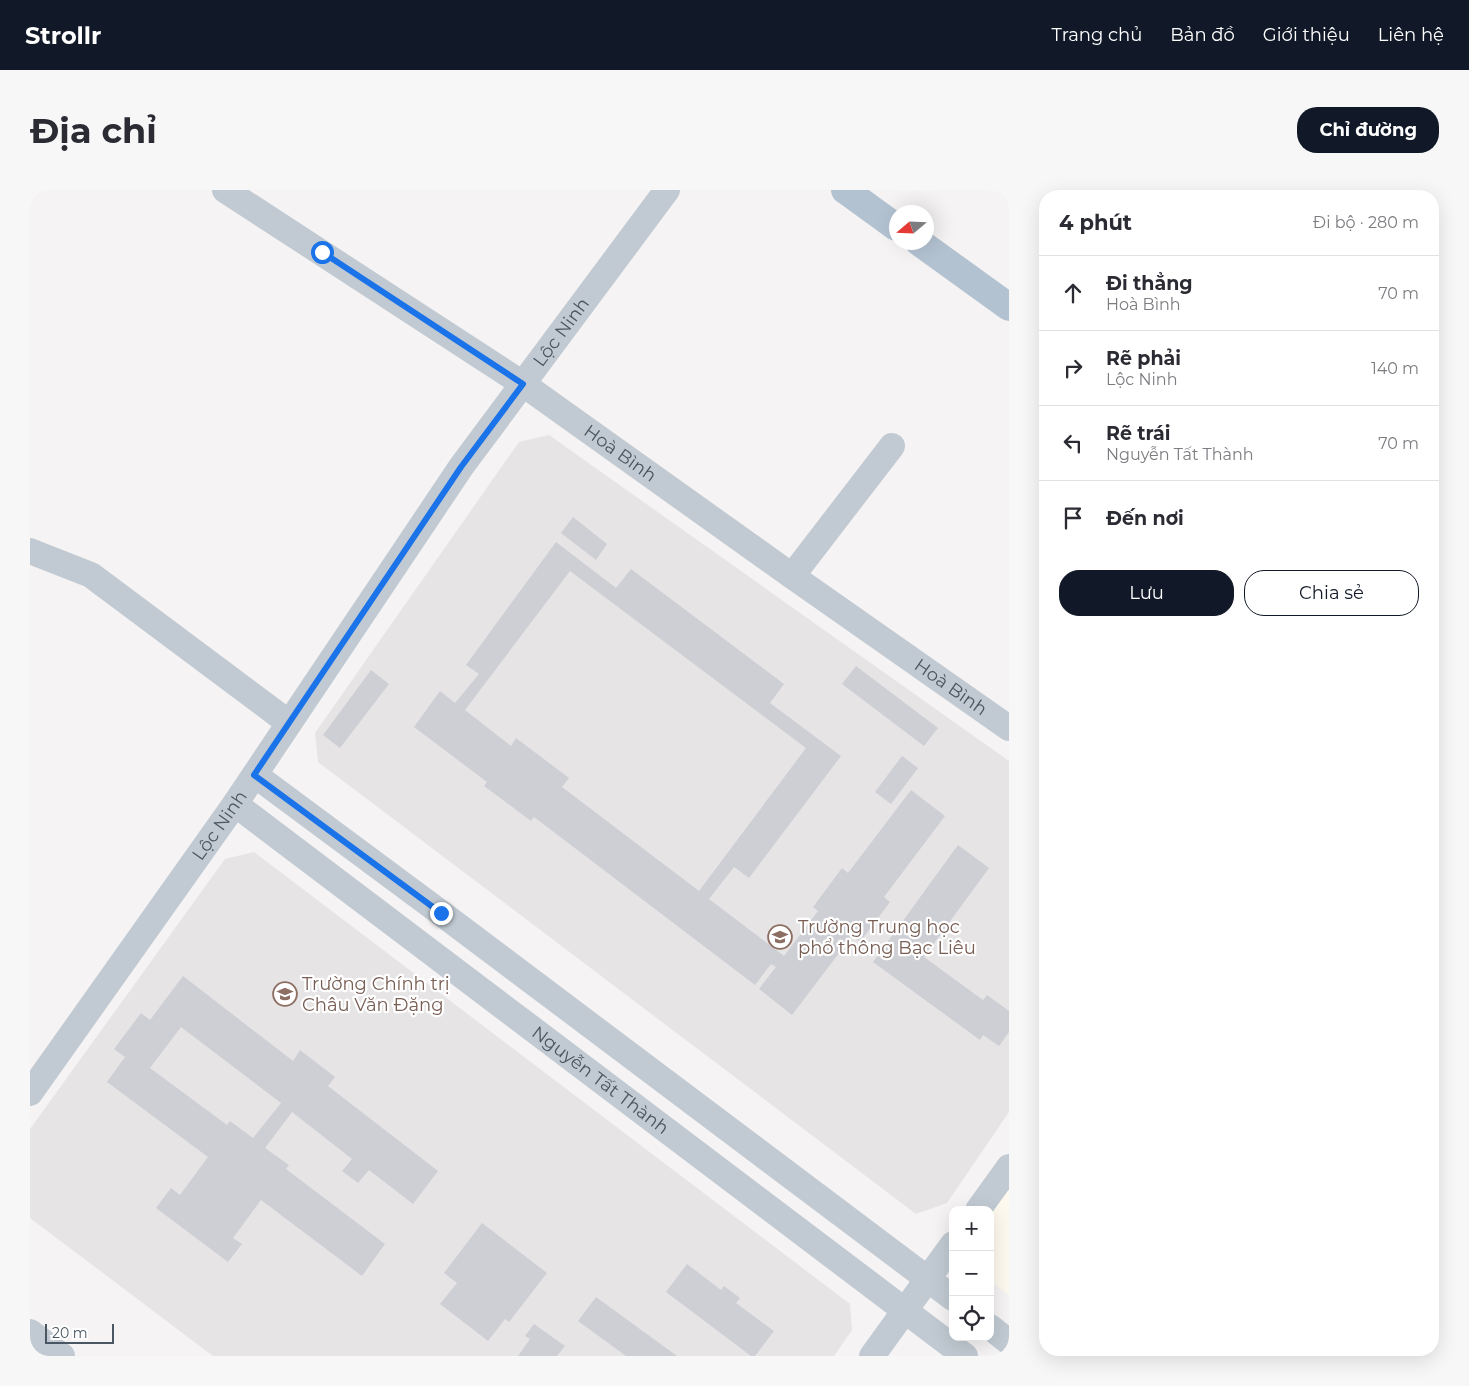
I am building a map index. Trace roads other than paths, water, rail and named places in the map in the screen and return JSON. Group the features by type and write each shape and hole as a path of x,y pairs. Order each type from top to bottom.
{"main road":[{"path":"845,190 889,222"},
{"path":"929,250 1009,307"}],"street":[{"name":"Hoà Bình","path":"225,190 523,384 1009,728"},
{"name":"Lộc Ninh","path":"30,1093 235,804 461,467 667,190"},
{"path":"792,576 892,446"},
{"path":"30,551 91,575 289,723"},
{"path":"254,775 441,913 950,1296"},
{"name":"Nguyễn Tất Thành","path":"235,804 965,1356"},
{"path":"420,943 441,913"},
{"path":"981,1206 1009,1167"},
{"path":"872,1356 949,1249"},
{"path":"994,1330 1009,1342"},
{"path":"30,1332 62,1356"}],"place":[{"name":"Trường Trung học phổ thông Bạc Liêu","path":"780,937"},
{"name":"Trường Chính trị Châu Văn Đặng","path":"285,994"}]}
